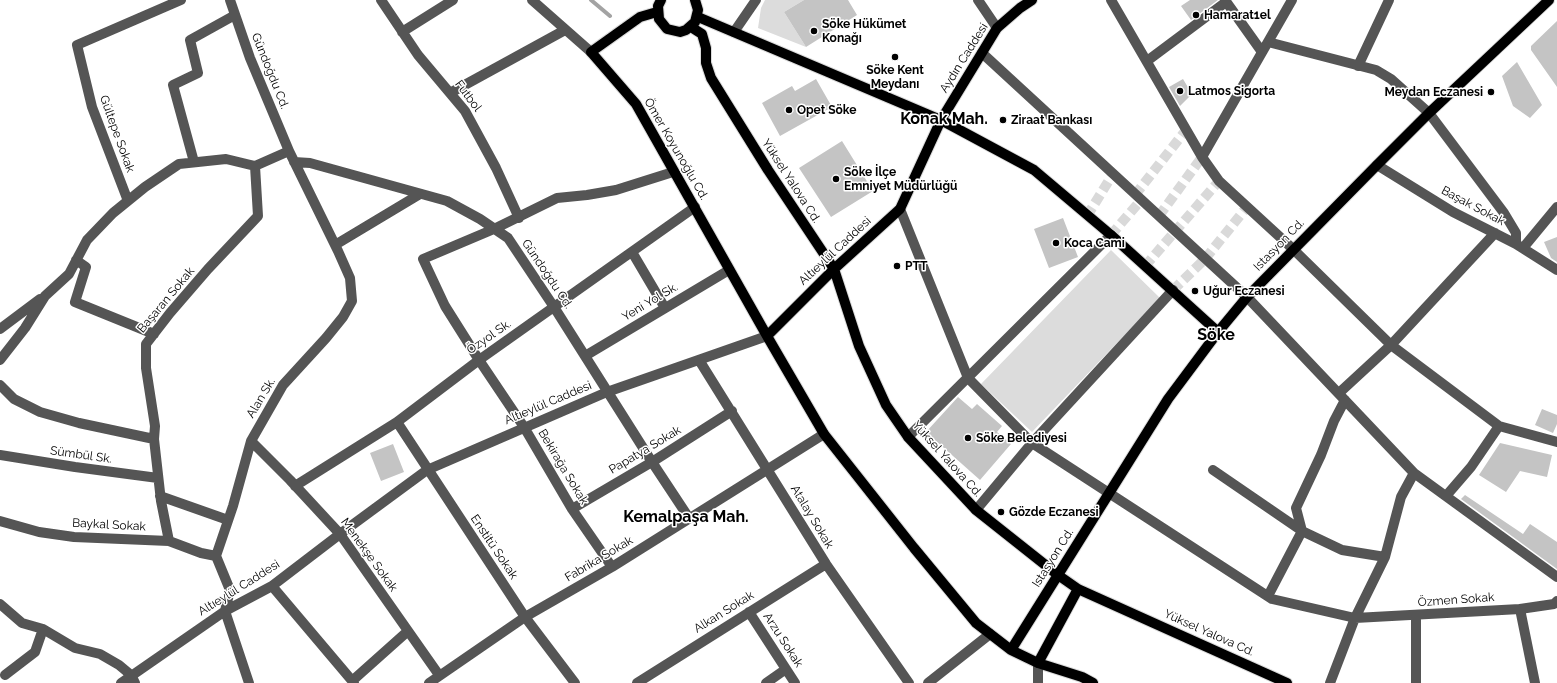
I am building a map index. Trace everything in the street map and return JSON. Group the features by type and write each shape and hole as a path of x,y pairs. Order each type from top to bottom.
{"main road":[{"path":"591,52 657,5 659,19 667,29 680,32 691,27 698,17 698,10 695,0"},
{"name":"Aydın Caddesi","path":"941,120 997,28 1020,8 1032,0"},
{"name":"Istasyon Cd.","path":"1011,650 1108,492 1168,398 1218,332 1247,297 1429,113 1550,0"},
{"path":"698,17 941,120 1034,170 1111,235 1218,332"},
{"name":"Yüksel Yalova Cd.","path":"691,27 702,34 706,48 706,63 711,78 768,170 834,269 859,346 886,404 908,437 976,510 1078,589 1288,683"},
{"name":"Ömer Koyunoğlu Cd.","path":"591,52 636,104 673,172 824,434 914,548 976,623 1011,650 1038,662 1082,677 1093,683"},
{"name":"Altıeylül Caddesi","path":"767,336 834,269 900,209 941,120"},
{"path":"1038,662 1078,589"}],"street":[{"name":"Gültepe Sokak","path":"128,201 92,107 77,45 181,0"},
{"name":"Gündoğdu Cd.","path":"230,0 250,58 289,151"},
{"name":"Futbol","path":"381,0 418,55 465,111 496,168 519,218"},
{"path":"402,32 453,0"},
{"name":"Ömer Koyunoğlu Cd.","path":"532,0 591,52"},
{"path":"734,32 756,0"},
{"path":"978,0 997,28"},
{"path":"1111,0 1202,157 1219,181 1293,249 1391,345 1500,426 1557,442"},
{"path":"1202,157 1292,0"},
{"path":"1358,66 1389,0"},
{"path":"1147,62 1225,1 1262,52"},
{"path":"194,162 173,85 198,73 190,40 235,15"},
{"path":"450,93 565,30"},
{"path":"1268,42 1376,70 1391,79 1429,113 1504,213 1516,233 1520,246 1557,208"},
{"path":"982,53 1247,297 1414,473 1557,576"},
{"path":"0,329 45,296 69,274 87,240 113,213 145,187 178,164 226,159 255,166 289,151"},
{"name":"Alan Sk.","path":"216,556 251,441 283,385 326,338 343,317 352,301 350,278 289,151"},
{"name":"Gündoğdu Cd.","path":"294,162 310,163 447,201 480,219 508,238 689,518"},
{"name":"Başak Sokak","path":"1377,165 1453,212 1520,246 1557,270"},
{"name":"Başaran Sokak","path":"170,541 160,496 154,439 155,426 146,368 146,344 208,269 258,216 255,166"},
{"path":"494,229 557,198 616,190 673,172"},
{"path":"335,245 420,194"},
{"name":"Özyol Sk.","path":"295,486 397,422 479,360 695,208"},
{"path":"900,209 968,378"},
{"name":"Bekirağa Sokak","path":"494,229 423,259 445,306 524,427 572,509 612,567"},
{"path":"1268,596 1302,531 1296,508 1321,454 1342,397 1495,233"},
{"path":"908,437 1111,235"},
{"path":"632,252 665,308"},
{"path":"76,260 86,267 75,302 154,334"},
{"name":"Yeni Yol Sk.","path":"584,356 730,270"},
{"path":"976,510 1032,443 1173,290"},
{"path":"0,360 25,328 45,296"},
{"name":"Altıeylül Caddesi","path":"121,683 133,679 225,610 272,586 427,470 607,392 767,336"},
{"name":"Atalay Sokak","path":"699,360 826,564 909,683"},
{"name":"Özmen Sokak","path":"968,378 1032,443 1272,599 1355,618 1416,616 1520,609 1554,604 1557,601"},
{"path":"0,385 14,399 40,412 79,423 154,439"},
{"name":"Papatya Sokak","path":"572,509 652,462 732,411"},
{"name":"Enstitü Sokak","path":"397,422 427,470 525,617 575,683"},
{"path":"1446,496 1471,467 1500,426"},
{"name":"Fabrika Sokak","path":"429,683 525,617 612,567 824,434"},
{"name":"Menekşe Sokak","path":"251,441 340,534 439,675"},
{"name":"Sümbül Sk.","path":"0,455 75,468 158,478"},
{"path":"1213,470 1302,531 1342,550 1385,557"},
{"path":"1330,683 1355,618 1385,557 1401,497 1414,473"},
{"path":"160,496 228,520"},
{"name":"Baykal Sokak","path":"0,521 39,532 74,537 170,541 216,556"},
{"path":"216,556 230,590 225,610 249,683"},
{"name":"Alkan Sokak","path":"637,683 826,564"},
{"path":"272,586 353,682 408,631"},
{"path":"0,604 22,623 44,629 75,648 100,654 119,665 133,679"},
{"path":"1520,609 1535,683"},
{"name":"Arzu Sokak","path":"749,612 795,683"},
{"path":"1416,616 1416,683"},
{"path":"5,676 35,652 44,629"},
{"path":"928,683 990,634"},
{"path":"1038,662 1038,683"},
{"path":"766,683 786,670"}],"shaded area":[{"path":"765,0 804,0 784,12 806,47 758,28 761,8"},
{"path":"1111,250 1160,298 1032,432 981,384"}],"building":[{"name":"Söke Hükümet Konağı","path":"804,0 848,0 857,15 806,47 784,12"},
{"name":"Hamarat1el","path":"1190,0 1218,0 1191,20 1181,6"},
{"path":"1557,21 1557,87 1531,50 1531,46"},
{"path":"1517,62 1542,105 1530,118 1513,106 1502,76"},
{"path":"816,79 832,107 780,136 762,103 792,86 795,91"},
{"name":"Latmos Sigorta","path":"1183,79 1192,94 1180,106 1169,87"},
{"name":"Söke İlçe Emniyet Müdürlüğü","path":"842,141 873,191 831,217 799,168"},
{"name":"Koca Cami","path":"1063,218 1078,257 1049,268 1034,229"},
{"path":"1557,237 1557,262 1551,258 1544,242"},
{"name":"Söke Belediyesi","path":"958,397 972,409 977,404 1002,426 997,432 1011,444 980,480 926,432"},
{"path":"1542,409 1557,415 1557,424 1553,433 1535,425"},
{"path":"1500,443 1552,455 1547,477 1520,471 1506,492 1479,475"},
{"path":"393,444 404,472 381,481 370,453"},
{"path":"1465,495 1523,534 1530,524 1557,542 1557,569 1461,499"}],"waterway":[{"path":"591,0 610,16"}],"tunnel":[{"path":"1135,195 1186,130"},
{"path":"1159,216 1202,157"},
{"path":"1087,216 1113,174"},
{"path":"1145,266 1219,181"},
{"path":"1111,235 1141,200"},
{"path":"1173,290 1205,259 1247,207"}],"place":[{"name":"Hamarat1el","path":"1196,15"},
{"name":"Söke Hükümet Konağı","path":"814,31"},
{"name":"Söke Kent Meydanı","path":"895,57"},
{"name":"Latmos Sigorta","path":"1180,91"},
{"name":"Meydan Eczanesi","path":"1491,92"},
{"name":"Opet Söke","path":"789,110"},
{"name":"Ziraat Bankası","path":"1003,120"},
{"name":"Söke İlçe Emniyet Müdürlüğü","path":"836,179"},
{"name":"Koca Cami","path":"1056,243"},
{"name":"PTT","path":"897,266"},
{"name":"Uğur Eczanesi","path":"1195,291"},
{"name":"Söke Belediyesi","path":"968,438"},
{"name":"Gözde Eczanesi","path":"1001,512"}],"district":[{"name":"Konak Mah.","path":"944,119"},
{"name":"Söke","path":"1216,335"},
{"name":"Kemalpaşa Mah.","path":"686,517"}]}
